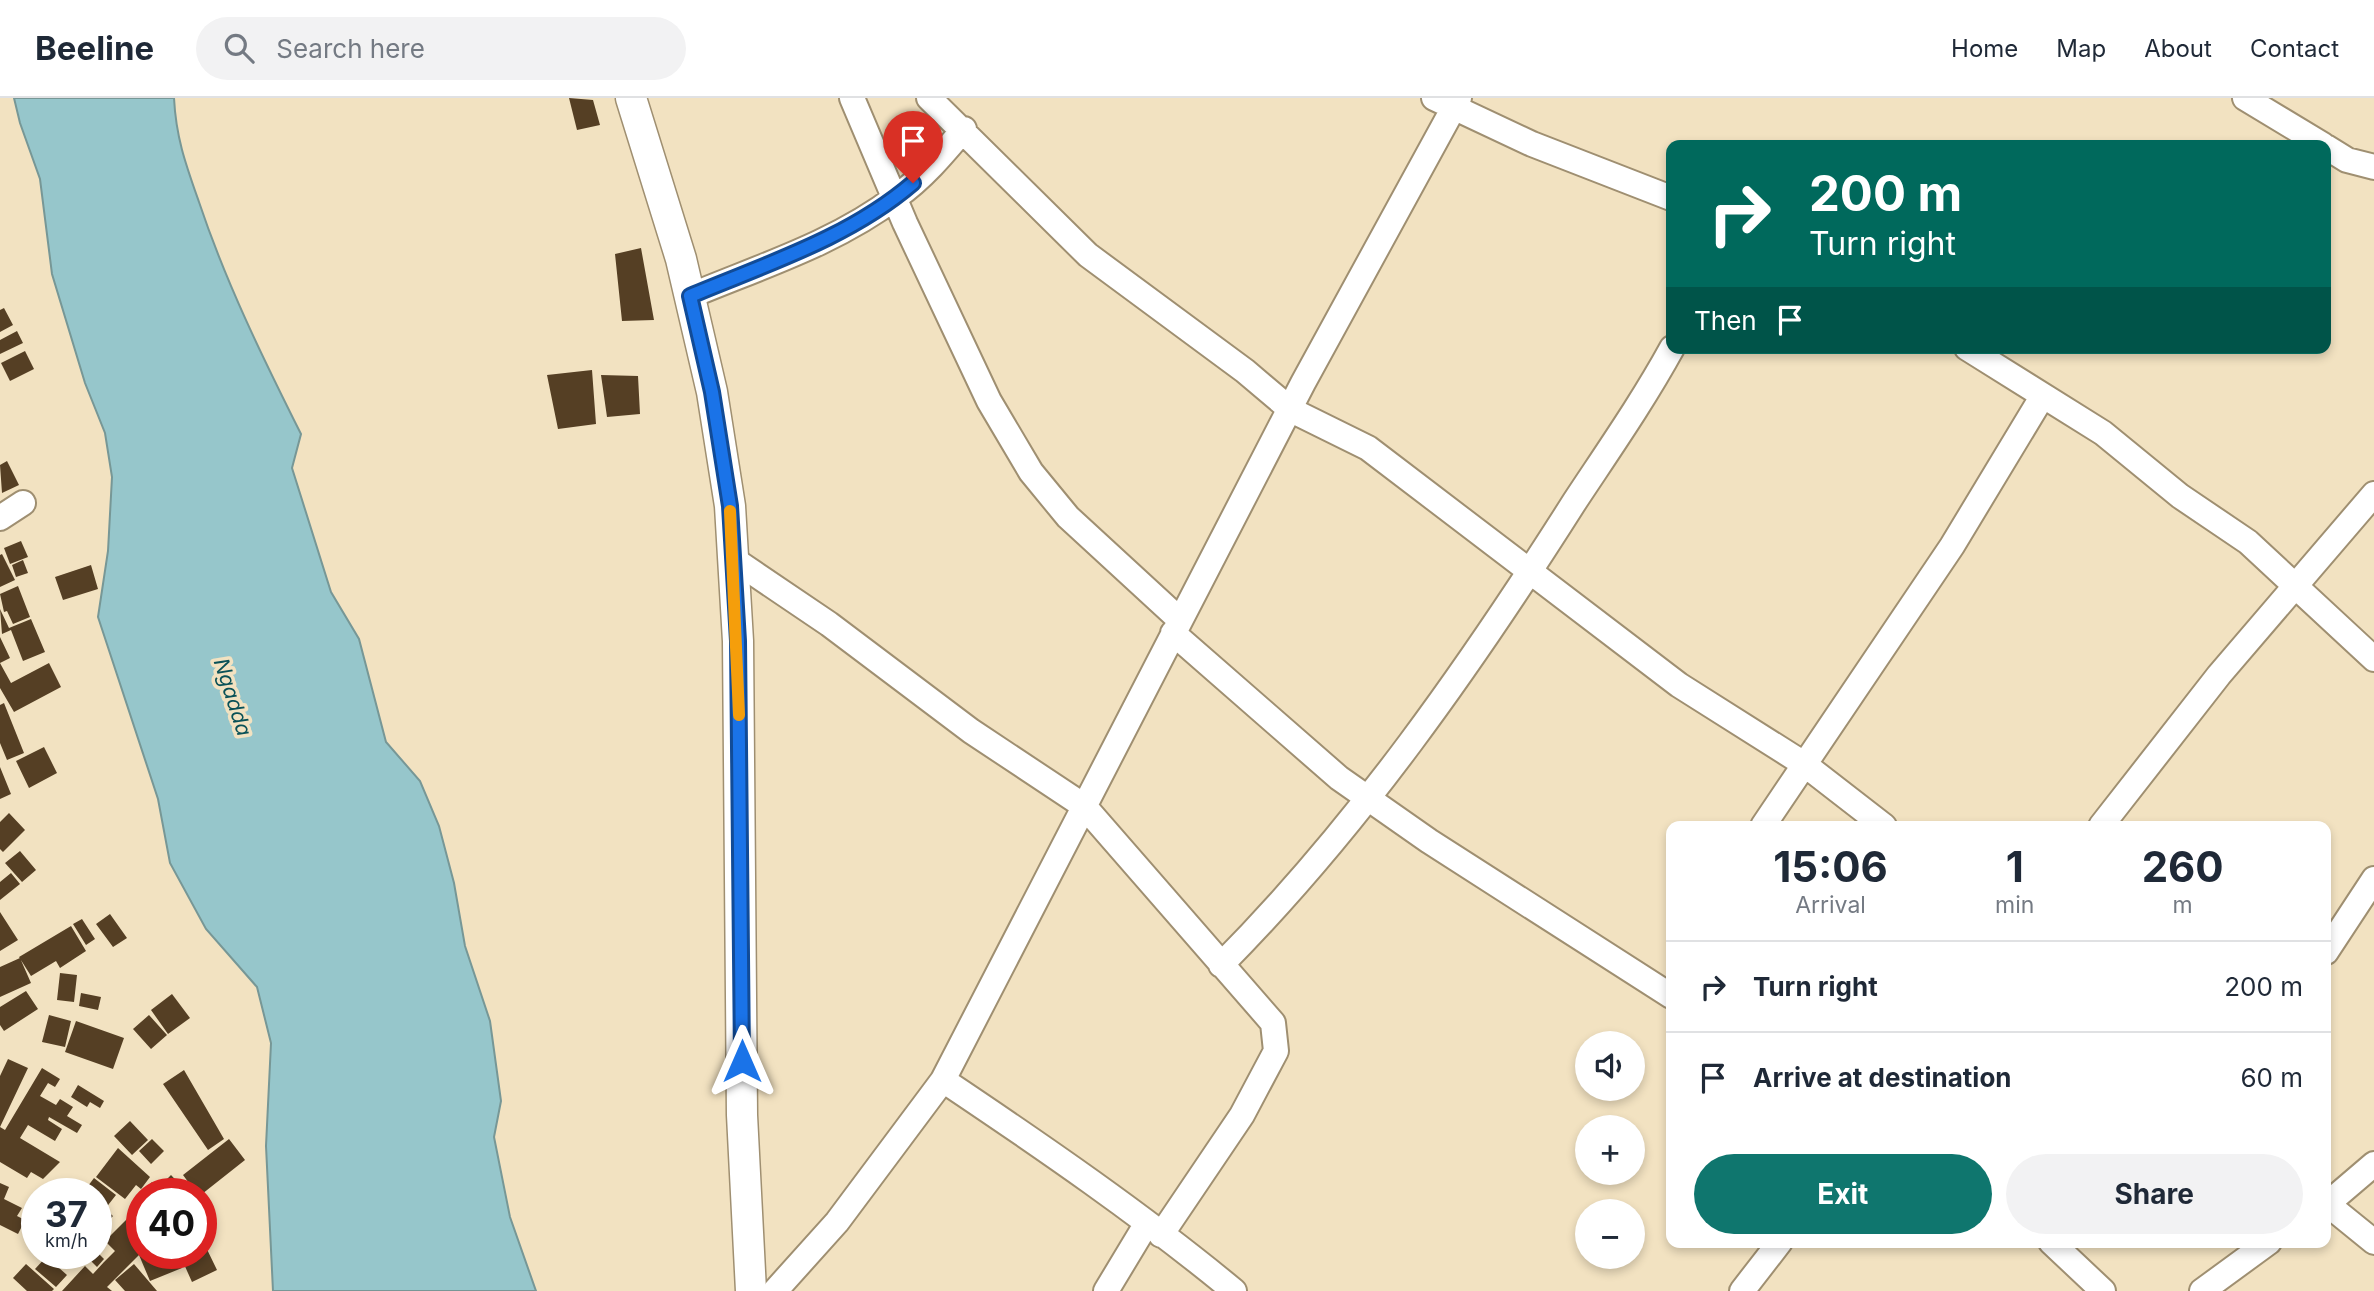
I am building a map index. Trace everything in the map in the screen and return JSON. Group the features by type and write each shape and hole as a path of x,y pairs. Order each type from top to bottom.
{"street":[{"path":"631,98 690,296 712,392 730,506 738,641 742,1115 770,1291"},
{"path":"852,98 989,401 1031,472 1068,517 1177,627 1339,778 1367,799 1666,988"},
{"path":"929,98 964,129 1009,180 1088,255 1245,371 1291,410 1368,448 1529,574 1679,685 1804,764 1878,821"},
{"path":"2245,98 2314,140"},
{"path":"770,1291 837,1222 943,1080 1449,101 1532,144 1666,196"},
{"path":"690,296 816,244 895,198 931,168 964,129"},
{"path":"2331,150 2347,160 2374,167"},
{"path":"1221,965 1284,902 1367,799 1529,574 1668,354"},
{"path":"1976,354 2103,433 2180,496 2248,542 2374,659"},
{"path":"1766,821 1952,546 2042,397"},
{"path":"2105,821 2295,585 2374,494"},
{"path":"0,518 23,503"},
{"path":"733,559 829,624 971,731 1084,806 1273,1023 1276,1051 1242,1115 1106,1291"},
{"path":"2331,944 2374,879"},
{"path":"943,1080 1037,1143 1234,1291"},
{"path":"2331,1200 2374,1164"},
{"path":"2331,1208 2374,1242"},
{"path":"1742,1291 1775,1248"},
{"path":"2068,1248 2103,1291"},
{"path":"2202,1291 2261,1248"}],"water":[{"name":"Ngadda","path":"14,98 174,98 182,151 221,262 301,434 292,468 331,592 359,639 386,742 420,781 439,826 454,883 465,946 490,1021 501,1101 494,1137 510,1217 536,1291 273,1291 266,1146 271,1043 257,987 206,929 170,863 158,799 98,617 108,551 112,477 105,433 85,383 52,274 40,179"}],"building":[{"path":"569,98 593,100 600,125 577,130"},
{"path":"641,248 654,320 622,321 615,254"},
{"path":"4,308 13,325 0,332 0,310"},
{"path":"17,331 23,343 0,354 0,340"},
{"path":"25,351 34,369 10,381 1,363"},
{"path":"592,370 596,424 558,429 547,375"},
{"path":"601,375 638,376 640,414 607,417"},
{"path":"7,461 19,485 2,493 0,465"},
{"path":"21,541 28,557 10,564 4,548"},
{"path":"2,554 15,580 0,587 0,555"},
{"path":"23,560 28,573 16,577 12,565"},
{"path":"91,565 98,589 63,600 55,577"},
{"path":"18,586 30,617 13,624 7,611 4,612 0,594"},
{"path":"0,609 9,628 31,619 45,652 23,661 11,630 2,634"},
{"path":"0,637 10,658 0,663"},
{"path":"0,663 11,683 49,663 61,687 14,712 0,688"},
{"path":"4,703 24,753 7,760 0,743 0,705"},
{"path":"44,747 57,773 29,788 16,761"},
{"path":"0,767 11,794 0,799"},
{"path":"9,813 25,830 3,852 0,849 0,822"},
{"path":"20,851 36,870 22,882 5,863"},
{"path":"11,873 20,884 0,900 0,882"},
{"path":"0,912 18,940 0,951"},
{"path":"110,914 127,938 113,947 96,924"},
{"path":"82,919 95,939 86,945 73,924"},
{"path":"71,926 86,951 60,968 56,961 31,976 19,957"},
{"path":"20,958 31,983 0,997 0,967"},
{"path":"60,973 77,975 74,1002 57,1000"},
{"path":"26,991 38,1009 4,1031 0,1025 0,1007"},
{"path":"81,993 101,997 98,1010 79,1006"},
{"path":"172,994 190,1018 168,1034 151,1010"},
{"path":"49,1015 71,1021 65,1047 42,1042"},
{"path":"149,1015 167,1035 151,1049 133,1029"},
{"path":"76,1021 124,1038 113,1069 65,1052"},
{"path":"8,1059 28,1068 0,1127 0,1076"},
{"path":"42,1068 60,1079 55,1087 48,1083 40,1096 56,1105 60,1099 73,1107 67,1116 82,1125 77,1133 49,1117 48,1120 62,1129 55,1141 28,1125 20,1138 60,1162 44,1178 31,1172 27,1178 0,1162 0,1127 5,1130"},
{"path":"184,1070 224,1139 208,1150 163,1084"},
{"path":"78,1085 104,1101 100,1108 90,1102 87,1107 71,1097"},
{"path":"130,1121 148,1140 132,1155 114,1136"},
{"path":"152,1139 164,1151 151,1164 139,1151"},
{"path":"229,1139 245,1160 217,1182 217,1178 185,1178 183,1175"},
{"path":"118,1148 150,1177 126,1178 125,1199 112,1189 112,1178 96,1177"},
{"path":"0,1183 9,1187 4,1199 21,1208 17,1216 21,1218 21,1228 18,1234 0,1225"},
{"path":"126,1220 126,1268 107,1287 112,1291 62,1291 82,1269 88,1269 93,1274 98,1269 112,1269 112,1254 115,1251 112,1248 112,1234"},
{"path":"21,1269 32,1269 54,1289 27,1291 13,1278"},
{"path":"35,1269 60,1269 67,1275 56,1287"},
{"path":"128,1269 138,1269 157,1291 125,1291 115,1280"},
{"path":"145,1269 180,1269 150,1281"},
{"path":"186,1269 217,1269 217,1270 192,1282"}],"slow traffic":[{"path":"730,511 738,641 739,715"}],"route":[{"path":"742,1061 738,641 730,506 712,392 690,296 816,244 895,198 913,183"}]}
